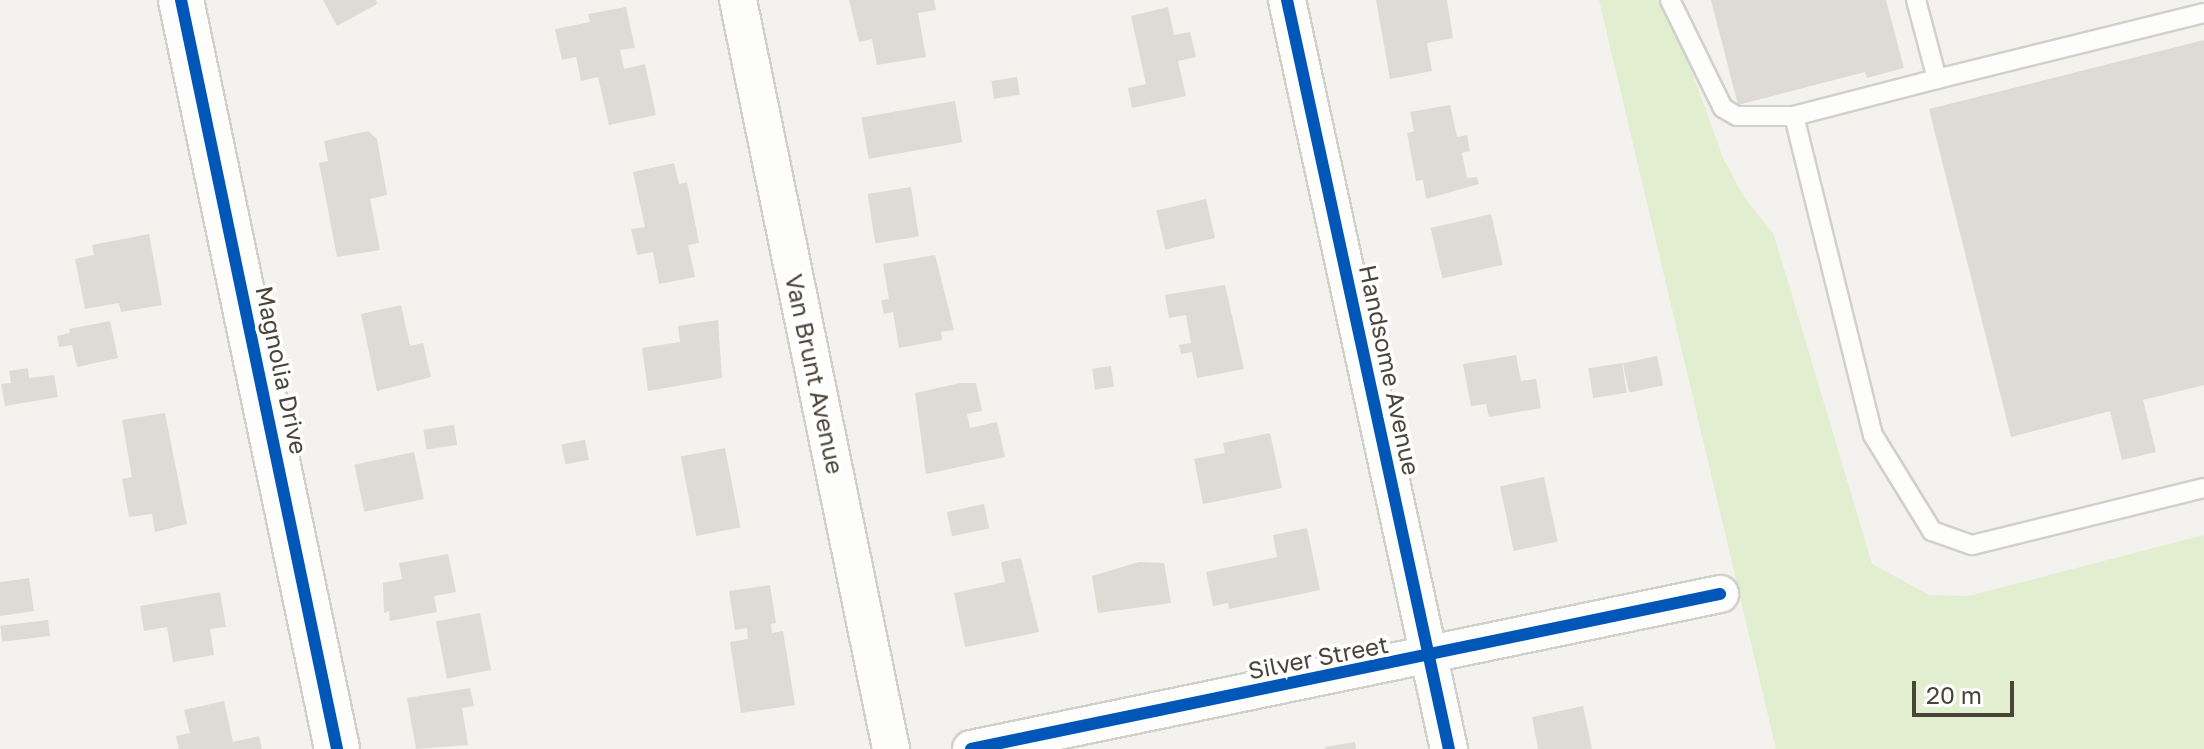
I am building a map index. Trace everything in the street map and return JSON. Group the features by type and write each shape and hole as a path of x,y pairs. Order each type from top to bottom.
{"street":[{"name":"Magnolia Drive","path":"181,0 337,749"},
{"name":"Van Brunt Avenue","path":"738,0 891,749"},
{"name":"Handsome Avenue","path":"1287,0 1449,749"},
{"name":"Silver Street","path":"971,749 1430,657 1720,594"}],"lane":[{"path":"1670,0 1723,108 1737,116 1794,116 2204,13"},
{"path":"1916,0 1937,79"},
{"path":"1794,116 1873,435 1932,531 1972,545 2204,488"}],"green space":[{"path":"1599,0 1666,0 1723,158 1744,197 1774,235 1872,564 1929,595 1968,596 2204,535 2204,749 1776,749"}],"building":[{"path":"323,0 376,0 377,4 337,26"},
{"path":"849,0 934,0 936,10 918,13 926,57 877,65 872,39 859,42"},
{"path":"1376,0 1447,0 1453,38 1427,43 1432,71 1390,79"},
{"path":"1711,0 1886,0 1904,68 1867,78 1865,72 1738,105"},
{"path":"626,7 635,48 620,50 624,69 645,64 656,115 609,125 598,77 581,81 576,57 562,60 555,29 590,22 588,14"},
{"path":"1168,7 1174,35 1190,32 1196,57 1178,61 1186,96 1132,108 1128,88 1146,84 1131,16"},
{"path":"2204,40 2204,385 2143,400 2156,452 2122,460 2110,411 2011,437 1929,109"},
{"path":"1017,77 1020,95 994,99 991,81"},
{"path":"955,101 962,142 869,159 861,117"},
{"path":"1450,105 1457,137 1467,135 1470,151 1462,153 1467,178 1477,177 1479,184 1426,199 1423,180 1416,181 1407,133 1414,131 1410,112"},
{"path":"368,131 377,139 387,195 370,199 380,250 337,257 319,163 328,161 324,141"},
{"path":"674,163 679,184 687,182 699,243 688,245 695,277 659,284 653,252 637,255 631,229 645,227 633,172"},
{"path":"911,187 919,236 875,243 868,194"},
{"path":"1206,199 1215,238 1165,249 1156,210"},
{"path":"1491,214 1503,265 1442,279 1431,228"},
{"path":"149,234 162,305 121,312 119,303 85,309 75,259 94,255 92,245"},
{"path":"935,255 954,330 941,332 942,340 899,348 893,312 884,314 881,300 889,299 883,264"},
{"path":"1225,285 1244,369 1197,378 1192,352 1181,354 1179,345 1191,343 1186,315 1169,318 1165,295"},
{"path":"401,305 410,346 423,343 431,377 377,391 361,314"},
{"path":"718,320 722,378 648,391 642,348 680,342 678,326"},
{"path":"110,321 118,358 77,367 72,345 59,347 57,336 70,333 69,329"},
{"path":"1516,355 1521,381 1536,379 1541,408 1489,417 1486,404 1471,406 1463,364"},
{"path":"1657,356 1663,385 1629,393 1623,363"},
{"path":"1622,363 1627,393 1593,398 1588,368"},
{"path":"1111,366 1114,387 1095,389 1092,369"},
{"path":"28,368 29,378 54,375 58,397 5,406 1,384 11,383 9,371"},
{"path":"960,383 976,383 982,411 967,414 970,428 997,422 1005,457 926,474 915,393"},
{"path":"165,413 187,524 155,532 152,514 129,517 122,479 132,477 122,420"},
{"path":"454,425 457,445 427,450 423,430"},
{"path":"1270,433 1282,488 1203,504 1194,459 1225,453 1223,443"},
{"path":"585,440 589,460 565,464 561,445"},
{"path":"725,448 740,528 696,536 681,457"},
{"path":"414,452 424,499 364,512 354,465"},
{"path":"1544,477 1558,542 1514,551 1500,486"},
{"path":"984,504 989,528 952,536 947,512"},
{"path":"1307,528 1320,590 1229,609 1228,603 1213,606 1206,572 1277,557 1273,535"},
{"path":"448,554 456,592 434,596 437,612 390,621 389,611 384,613 383,583 402,579 399,563"},
{"path":"1021,558 1039,632 965,647 954,593 1005,582 1001,562"},
{"path":"1139,562 1164,563 1171,603 1098,613 1092,576"},
{"path":"29,578 34,611 0,616 0,582"},
{"path":"770,585 776,623 771,624 772,633 783,631 795,705 741,713 730,642 748,639 747,628 735,630 729,591"},
{"path":"220,592 226,627 210,629 214,655 173,662 167,627 144,631 140,606"},
{"path":"480,613 491,670 447,679 436,622"},
{"path":"48,620 50,636 2,642 0,626"},
{"path":"470,688 474,706 462,708 468,745 416,749 407,698"},
{"path":"224,701 233,742 259,736 262,749 179,749 176,736 190,733 184,710"},
{"path":"1583,706 1592,749 1538,749 1532,717"},
{"path":"1355,742 1356,749 1325,749 1325,747"}],"cycle path":[{"path":"181,0 337,749"},
{"path":"1287,0 1449,749"},
{"path":"971,749 1720,594"}]}
